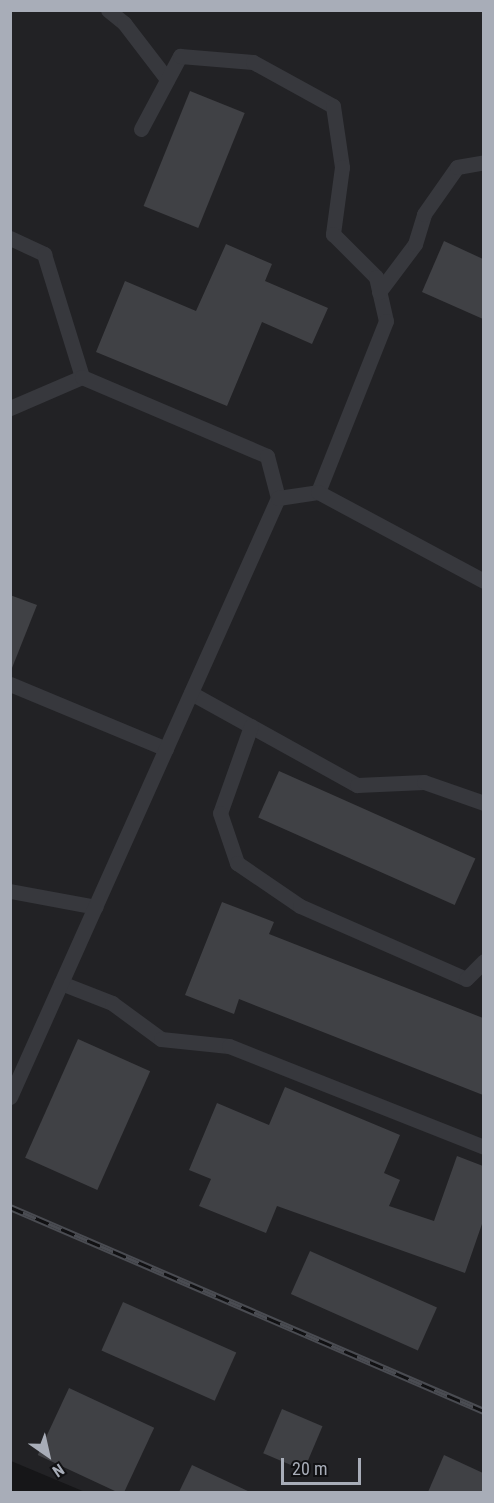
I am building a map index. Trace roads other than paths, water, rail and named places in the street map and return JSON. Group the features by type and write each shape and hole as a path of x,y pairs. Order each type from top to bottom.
{"lane":[{"path":"108,10 124,24 167,79"},
{"path":"141,129 180,56 253,62 333,106 342,167 333,234 376,277 386,321 318,492"},
{"path":"380,292 415,244 424,214 457,167 483,162"},
{"path":"10,238 44,254 82,377"},
{"path":"10,408 82,377 267,456 278,498 10,1097"},
{"path":"278,498 318,492 483,581"},
{"path":"10,684 166,749"},
{"path":"191,693 357,785 423,782 483,803"},
{"path":"251,726 220,813 237,863 300,906 466,979 483,961"},
{"path":"10,891 96,907"},
{"path":"61,983 112,1003 161,1039 229,1046 483,1147"}],"railway":[{"path":"10,1207 484,1411"}]}
